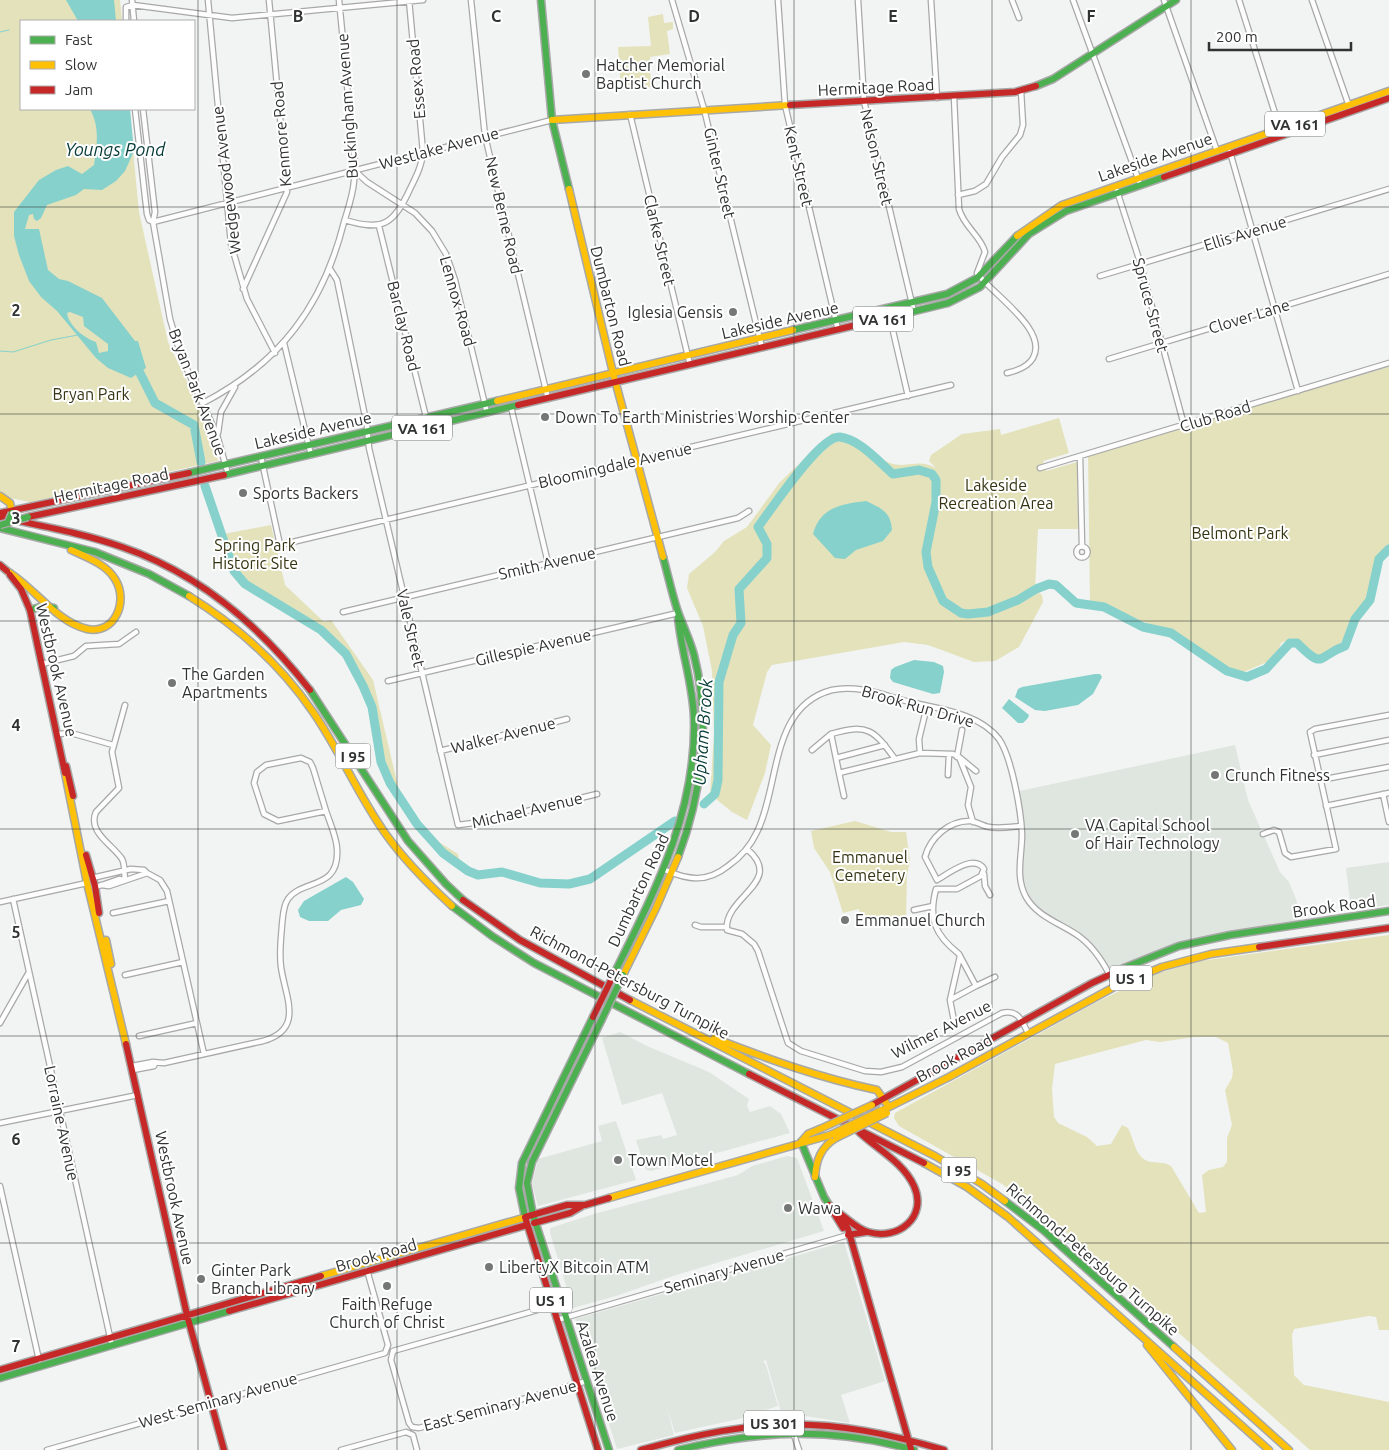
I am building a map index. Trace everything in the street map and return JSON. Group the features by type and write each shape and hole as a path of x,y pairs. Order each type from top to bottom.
{"main road":[{"name":"Dumbarton Road","path":"525,1217 519,1188 522,1163 665,870 686,808 694,752 692,691 679,633 678,613 613,373 552,120 541,0"},
{"name":"Hermitage Road","path":"552,120 785,105 954,97 1021,91 1053,79 1093,54 1165,3 1176,0"},
{"name":"Lakeside Avenue","path":"226,465 912,303 955,291 980,276 1012,239 1038,218 1062,205 1139,182 1350,108 1389,91"},
{"name":"Lakeside Avenue","path":"1350,108 1389,98"},
{"name":"Lakeside Avenue","path":"1139,182 1217,150 1230,150"},
{"name":"Lakeside Avenue","path":"228,474 890,318 958,300 986,282 1016,247 1043,224 1066,211 1116,189"},
{"name":"Hermitage Road","path":"6,513 226,465"},
{"name":"Hermitage Road","path":"0,527 8,522 28,517 228,474"},
{"path":"0,496 8,501 6,513 8,522"},
{"name":"Richmond-Petersburg Turnpike","path":"6,513 140,553 163,564 214,596 259,632 289,662 318,700 394,823 438,876 466,902 500,928 598,984 935,1156 996,1194 1086,1267 1289,1450"},
{"name":"Richmond-Petersburg Turnpike","path":"0,527 94,552 134,567 182,591 206,606 251,642 288,681 314,712 367,804 398,849 435,891 482,931 534,963 945,1174 995,1206 1124,1319"},
{"path":"7,571 19,577 73,624 94,631 112,624 122,608 122,599 116,580 105,568 83,555 44,540"},
{"name":"Westbrook Avenue","path":"0,566 18,583 30,610 64,761 64,774 91,883 189,1324 224,1450"},
{"path":"30,610 43,606 54,608"},
{"name":"Dumbarton Road","path":"534,1215 527,1189 530,1168 672,874 686,840 697,799 703,745 703,711 698,675 687,630 678,613"},
{"name":"Brook Road","path":"800,1142 808,1134 872,1105 1110,974 1163,952 1212,938 1389,911"},
{"name":"Brook Road","path":"0,1370 525,1217 568,1205 585,1204 800,1142 811,1142 833,1136 886,1110 1116,986 1162,967 1202,956 1389,928"},
{"path":"691,1030 786,1066 878,1090 884,1098 886,1110"},
{"path":"848,1235 868,1232 885,1235 905,1230 916,1216 918,1198 912,1182 900,1166 854,1127"},
{"path":"815,1180 820,1153 833,1136"},
{"path":"800,1142 815,1180 848,1235"},
{"name":"Brook Road","path":"0,1378 570,1213 585,1204"},
{"path":"829,1205 868,1232"},
{"path":"839,1213 847,1227 912,1450"},
{"name":"Azalea Avenue","path":"534,1215 609,1450"},
{"name":"Azalea Avenue","path":"525,1217 598,1450"},
{"path":"1124,1319 1164,1364 1232,1450"},
{"name":"I 95","path":"1124,1319 1269,1450"},
{"name":"US 301","path":"642,1450 709,1431 776,1422 845,1425 909,1438 944,1450"},
{"name":"US 301","path":"678,1450 736,1437 793,1432 854,1436 912,1450"}],"street":[{"name":"Wedgewood Avenue","path":"208,0 231,244 243,289 259,325 275,353"},
{"name":"Kenmore Road","path":"243,289 286,198 287,187 269,0"},
{"name":"Buckingham Avenue","path":"203,403 237,384 275,353 310,308 330,269 345,220 354,181 339,0"},
{"path":"132,2 209,16 232,18 423,0"},
{"name":"New Berne Road","path":"471,0 485,136 548,398"},
{"name":"Ginter Street","path":"672,0 704,110 762,348"},
{"name":"Kent Street","path":"778,0 785,105 838,330"},
{"name":"Nelson Street","path":"858,0 864,101 914,312"},
{"path":"931,0 937,98"},
{"path":"1012,0 1019,18"},
{"path":"1073,0 1139,182"},
{"path":"1239,0 1281,132"},
{"path":"1312,0 1350,108"},
{"name":"Essex Road","path":"379,226 393,219 403,204 421,166 423,152 409,1"},
{"path":"126,20 126,7 132,2"},
{"path":"132,2 134,20"},
{"path":"1165,3 1217,150"},
{"path":"958,195 982,187 990,179 1002,157 1020,135 1023,125 1021,91"},
{"path":"954,97 958,195 963,220 983,245 985,252 977,270 980,276 1028,326 1036,340 1036,352 1032,361 1017,370 1007,373"},
{"name":"Bryan Park Avenue","path":"135,110 147,214 149,220 153,222"},
{"name":"Bryan Park Avenue","path":"143,110 155,212 153,222 170,319 181,356 218,435 228,474"},
{"name":"Clarke Street","path":"630,114 690,365"},
{"name":"Westlake Avenue","path":"153,222 552,120"},
{"path":"1230,150 1298,391"},
{"name":"Lennox Road","path":"354,170 367,182 403,204 432,231 451,266 487,413"},
{"name":"Spruce Street","path":"1116,189 1140,265 1184,425"},
{"name":"Ellis Avenue","path":"1100,276 1389,189"},
{"path":"345,220 362,225 379,226"},
{"name":"Barclay Road","path":"379,226 426,418 426,427"},
{"name":"Vale Street","path":"330,269 337,280 368,441 458,825"},
{"name":"Clover Lane","path":"1109,358 1389,274"},
{"path":"890,318 908,396"},
{"path":"284,343 311,455"},
{"name":"Club Road","path":"1040,468 1389,363"},
{"name":"Buckingham Avenue","path":"218,435 221,412 237,384"},
{"name":"Bloomingdale Avenue","path":"263,466 280,544 951,385"},
{"path":"511,407 548,563"},
{"path":"1080,456 1082,546"},
{"path":"261,457 263,466"},
{"name":"Smith Avenue","path":"343,612 738,518 749,511"},
{"name":"Gillespie Avenue","path":"388,681 678,613"},
{"path":"42,664 74,656 86,646 119,644 136,632"},
{"name":"Brook Run Drive","path":"747,849 760,826 786,730 795,714 810,700 833,690 853,688 973,719 998,738 1009,761 1021,826 1020,873 1028,900 1043,914 1079,936 1091,947 1110,974"},
{"path":"124,879 122,859 98,832 94,817 96,812 119,788 113,760 113,746 125,705"},
{"path":"920,753 919,739 927,706"},
{"path":"1264,834 1274,830 1279,832 1285,853 1291,857 1334,850 1336,844 1310,734 1312,730 1388,715"},
{"name":"Walker Avenue","path":"440,751 566,719"},
{"path":"812,750 831,734 855,728 878,736 895,759"},
{"path":"962,730 958,757 971,787 968,805 973,822"},
{"path":"58,734 71,733 113,746"},
{"path":"831,734 844,796"},
{"path":"1314,756 1389,740"},
{"path":"836,758 885,746"},
{"path":"839,773 920,753 949,754 958,757 976,771"},
{"path":"948,775 949,754"},
{"path":"132,1068 150,1062 155,1063 204,1054 272,1038 279,1034 287,1024 290,1008 280,956 284,908 292,894 322,881 334,868 337,855 336,844 321,794 312,765 304,759 297,758 260,768 254,777 254,783 258,790 264,814 272,820 281,821 326,811"},
{"path":"1320,780 1389,767"},
{"path":"1326,806 1389,793"},
{"name":"Michael Avenue","path":"458,825 480,822 597,794"},
{"path":"1383,794 1389,822"},
{"path":"976,986 960,956 943,941 937,932 932,906 937,880 925,857 927,848 944,828 973,822 991,828 1021,826"},
{"path":"665,870 672,874 697,879 710,877 734,862 747,849 756,858 760,875 755,886 736,903 731,911 726,927"},
{"path":"937,880 968,863 983,866 985,886 990,894"},
{"path":"0,902 91,883 124,871 144,870 162,883 169,901 204,1054"},
{"path":"936,889 957,889 981,876 984,872"},
{"path":"91,883 119,883 124,879 147,873"},
{"name":"Lorraine Avenue","path":"13,899 112,1346"},
{"path":"113,914 169,901"},
{"path":"914,910 932,906"},
{"name":"Wilmer Avenue","path":"695,925 702,927 726,927 727,930 742,934 754,944 786,1039 791,1046 801,1051 865,1071 881,1072 908,1064 1002,1013 1012,1012 1017,1014 1022,1022"},
{"path":"954,1021 950,1000 960,956"},
{"path":"125,975 183,962"},
{"path":"0,1023 29,971"},
{"path":"1110,974 1116,986"},
{"path":"950,1000 995,977"},
{"path":"1022,1022 1028,1034"},
{"path":"139,1036 197,1023"},
{"path":"0,1124 138,1095"},
{"path":"0,1186 40,1367"},
{"name":"Seminary Avenue","path":"566,1317 848,1235"},
{"path":"365,1264 367,1272"},
{"name":"West Seminary Avenue","path":"47,1450 383,1353 388,1349 367,1272"},
{"path":"417,1450 391,1360 392,1353 562,1303"},
{"path":"557,1320 566,1317"},
{"name":"East Seminary Avenue","path":"341,1450 587,1381"},
{"path":"793,1432 799,1450"}],"shaded area":[{"path":"1235,745 1248,800 1280,872 1289,882 1296,899 1300,916 1299,925 1202,939 1108,973 1097,954 1079,936 1033,907 1021,885 1022,834 1015,792"},
{"path":"1389,862 1389,905 1351,910 1346,868"},
{"path":"620,1032 647,1046 709,1072 749,1099 747,1106 750,1112 770,1106 781,1114 790,1133 651,1171 646,1170 636,1140 661,1135 663,1139 677,1135 662,1093 622,1105 602,1038"},
{"path":"616,1121 636,1180 538,1206 532,1184 538,1159 602,1141 598,1126"},
{"path":"787,1156 797,1158 824,1231 573,1308 550,1228 594,1214 738,1175 752,1166"},
{"path":"844,1242 885,1381 841,1395 850,1423 805,1416 782,1416 766,1360 763,1361 766,1365 778,1406 739,1419 675,1433 667,1408 674,1435 617,1449 575,1319"}],"green space":[{"name":"Bryan Park","path":"0,0 120,0 122,20 20,20 20,110 129,110 139,212 168,342 211,432 218,461 30,502 0,496"},
{"path":"663,14 664,23 673,22 673,29 667,31 670,54 650,57 651,87 621,89 618,47 651,46 648,17"},
{"name":"Belmont Park","path":"1389,367 1389,545 1382,552 1365,612 1354,623 1338,647 1322,659 1314,660 1297,642 1287,641 1281,643 1276,658 1244,672 1235,672 1210,659 1168,630 1090,604 1088,454"},
{"name":"Lakeside Recreation Area","path":"1059,418 1069,453 1043,461 1046,471 1077,462 1078,529 1038,529 1035,589 1042,595 1043,602 1019,647 995,661 974,662 928,645 904,642 772,665 767,672 753,725 771,745 765,773 747,820 732,812 710,794 714,734 712,671 703,626 687,588 689,574 715,552 724,541 747,527 780,482 832,433 848,437 890,463 896,465 923,464 936,468 929,461 931,455 962,434 1000,429 1001,435"},
{"name":"Spring Park Historic Site","path":"271,525 285,585 324,622 331,620 373,680 400,795 431,837 458,854 460,864 447,857 422,832 393,791 383,772 378,747 375,708 371,693 346,659 341,646 284,605 244,585 224,534"},
{"name":"Emmanuel Cemetery","path":"855,821 891,832 906,832 910,861 907,875 906,919 864,926 859,909 843,913 830,872 814,848 811,831"},
{"path":"1389,935 1389,1330 1379,1330 1376,1317 1369,1316 1294,1329 1292,1335 1294,1375 1304,1385 1389,1402 1389,1450 1310,1450 1060,1227 1002,1184 899,1126 894,1118 895,1113 1095,1003 1152,975 1200,961","holes":["1195,1037 1216,1037 1228,1043 1233,1071 1232,1078 1225,1090 1232,1125 1227,1138 1227,1162 1223,1167 1209,1170 1202,1175 1206,1212 1199,1213 1171,1166 1142,1158 1136,1149 1128,1128 1122,1125 1111,1144 1097,1146 1087,1137 1058,1123 1054,1117 1052,1089 1055,1064 1146,1040 1160,1042"]}],"water":[{"path":"66,0 114,0 116,20 77,20"},
{"name":"Youngs Pond","path":"90,110 130,110 134,151 125,171 116,181 102,190 84,189 76,195 47,205 41,218 37,221 34,219 33,214 29,215 25,229 39,229 48,270 59,279 68,281 102,298 135,341 138,341 146,368 131,378 108,368 96,358 57,311 41,297 29,281 14,236 14,212 39,180 56,170 68,166 82,174 94,165 97,136","holes":["70,312 83,317 84,326 108,344 108,351 99,353 96,342 78,331 68,318 67,313"]},
{"path":"866,501 884,511 890,519 892,530 883,541 856,550 845,559 835,558 813,534 816,525 827,512 833,509"},
{"path":"914,660 934,662 943,666 944,672 940,693 933,694 893,682 890,678 891,670"},
{"path":"1100,674 1102,677 1093,694 1078,705 1045,711 1035,710 1015,697 1018,689 1022,687"},
{"path":"1009,699 1029,715 1023,723 1018,723 1002,708"},
{"path":"346,877 353,882 364,899 361,905 341,910 328,921 309,921 300,917 298,910 304,901"}],"waterway":[{"path":"0,32 9,30"},
{"path":"0,351 13,352 51,340 78,335"},
{"name":"Upham Brook","path":"140,373 155,403 194,425 201,462"},
{"name":"Upham Brook","path":"704,804 715,794 718,780 719,682 733,635 741,623 739,589 767,558 767,544 758,527 796,475 831,440 840,437 854,442 893,474 919,470 932,474 936,480 936,502 926,552 928,567 943,601 961,613 988,612 1018,600 1036,589 1049,584 1056,585 1076,603 1104,607 1143,627 1171,633 1227,671 1247,677 1266,669 1290,643 1297,643 1312,657 1317,659 1321,659 1345,646 1355,619 1370,600 1379,559 1389,549"},
{"name":"Upham Brook","path":"205,486 234,571 245,584 321,630 346,654 372,707 381,762 390,783 417,824 443,853 468,871 478,875 502,872 540,883 569,884 590,879 675,821"}],"traffic: fast":[{"path":"541,0 552,120 569,189"},
{"path":"1036,86 1053,79 1176,0"},
{"path":"907,313 948,303 980,287 1029,234 1066,211 1164,177"},
{"path":"793,330 947,294 977,278 1017,236"},
{"path":"189,473 497,401"},
{"path":"224,475 518,405"},
{"path":"8,522 12,513"},
{"path":"0,525 28,517"},
{"path":"0,528 95,552 149,574 189,596"},
{"path":"663,557 676,605 694,655 702,706 703,731 698,783 693,808 678,857"},
{"path":"30,610 43,606 54,608"},
{"path":"615,972 645,911 671,849 689,786 694,718 692,693 678,617"},
{"path":"310,690 408,841 446,884 463,900"},
{"path":"452,906 492,936 534,963 749,1074"},
{"path":"1124,968 1179,946 1230,935 1389,911"},
{"path":"601,1021 623,975"},
{"path":"523,1218 525,1217 519,1188 522,1163 593,1017"},
{"path":"533,1215 527,1183 532,1162 601,1021"},
{"path":"801,1142 824,1197 829,1205 839,1213"},
{"path":"1005,1201 1043,1230 1174,1347"},
{"path":"533,1215 609,1450"},
{"path":"0,1378 229,1311"},
{"path":"678,1450 738,1438 796,1434 854,1437 914,1450"}],"traffic: slow":[{"path":"1017,236 1062,205 1389,91"},
{"path":"552,120 790,105"},
{"path":"569,189 613,373 663,557"},
{"path":"497,401 793,330"},
{"path":"0,496 10,503 12,513"},
{"path":"7,571 65,619 87,629 105,627 112,622 120,606 119,588 115,579 106,569 71,550"},
{"path":"189,596 241,633 287,678 323,727 366,804 385,833 416,871 452,906"},
{"path":"65,773 87,883 126,1044"},
{"path":"623,975 656,908 678,857"},
{"path":"106,940 111,964"},
{"path":"885,1109 949,1077 1116,986 1162,967 1211,954 1259,947"},
{"path":"630,1000 935,1156 982,1184 1005,1201"},
{"path":"714,1038 794,1067 835,1080 877,1090 889,1107"},
{"path":"820,1129 872,1105"},
{"path":"830,1135 882,1110"},
{"path":"836,1138 887,1113"},
{"path":"801,1142 808,1134 820,1129"},
{"path":"609,1198 830,1135"},
{"path":"815,1177 820,1154 836,1138"},
{"path":"924,1163 967,1187 1008,1217 1269,1450"},
{"path":"321,1276 523,1218"},
{"path":"1147,1345 1232,1450"},
{"path":"1174,1347 1289,1450"}],"traffic: jam":[{"path":"790,105 1015,92 1036,86"},
{"path":"1164,177 1389,98"},
{"path":"518,405 907,313"},
{"path":"0,513 189,473"},
{"path":"28,517 224,475"},
{"path":"0,517 107,542 150,558 177,571 202,587 249,624 271,645 310,690"},
{"path":"0,565 7,571"},
{"path":"10,575 21,589 30,610 65,773"},
{"path":"66,766 73,796"},
{"path":"86,855 95,886 99,913"},
{"path":"463,900 520,940 630,1000"},
{"path":"1259,947 1389,928"},
{"path":"872,1105 1092,983 1124,968"},
{"path":"593,1017 615,972"},
{"path":"126,1044 187,1315 224,1450"},
{"path":"749,1074 924,1163"},
{"path":"839,1213 860,1229 879,1234 899,1230 914,1217 917,1208 917,1197 909,1177 897,1163 859,1132"},
{"path":"598,1450 525,1217 567,1205 585,1205 609,1198"},
{"path":"829,1205 843,1228"},
{"path":"534,1223 570,1213 582,1206"},
{"path":"841,1216 848,1229 911,1449"},
{"path":"229,1311 527,1225"},
{"path":"848,1235 866,1232"},
{"path":"0,1370 321,1276"},
{"path":"641,1450 722,1431 792,1424 863,1431 944,1450"}],"place":[{"name":"Hatcher Memorial Baptist Church","path":"586,74"},
{"name":"Iglesia Gensis","path":"733,312"},
{"name":"Down To Earth Ministries Worship Center","path":"545,417"},
{"name":"Sports Backers","path":"243,493"},
{"name":"The Garden Apartments","path":"172,683"},
{"name":"Crunch Fitness","path":"1215,775"},
{"name":"VA Capital School of Hair Technology","path":"1075,834"},
{"name":"Emmanuel Church","path":"845,920"},
{"name":"Town Motel","path":"618,1160"},
{"name":"Wawa","path":"788,1208"},
{"name":"LibertyX Bitcoin ATM","path":"489,1267"},
{"name":"Ginter Park Branch Library","path":"201,1279"},
{"name":"Faith Refuge Church of Christ","path":"387,1286"}]}
